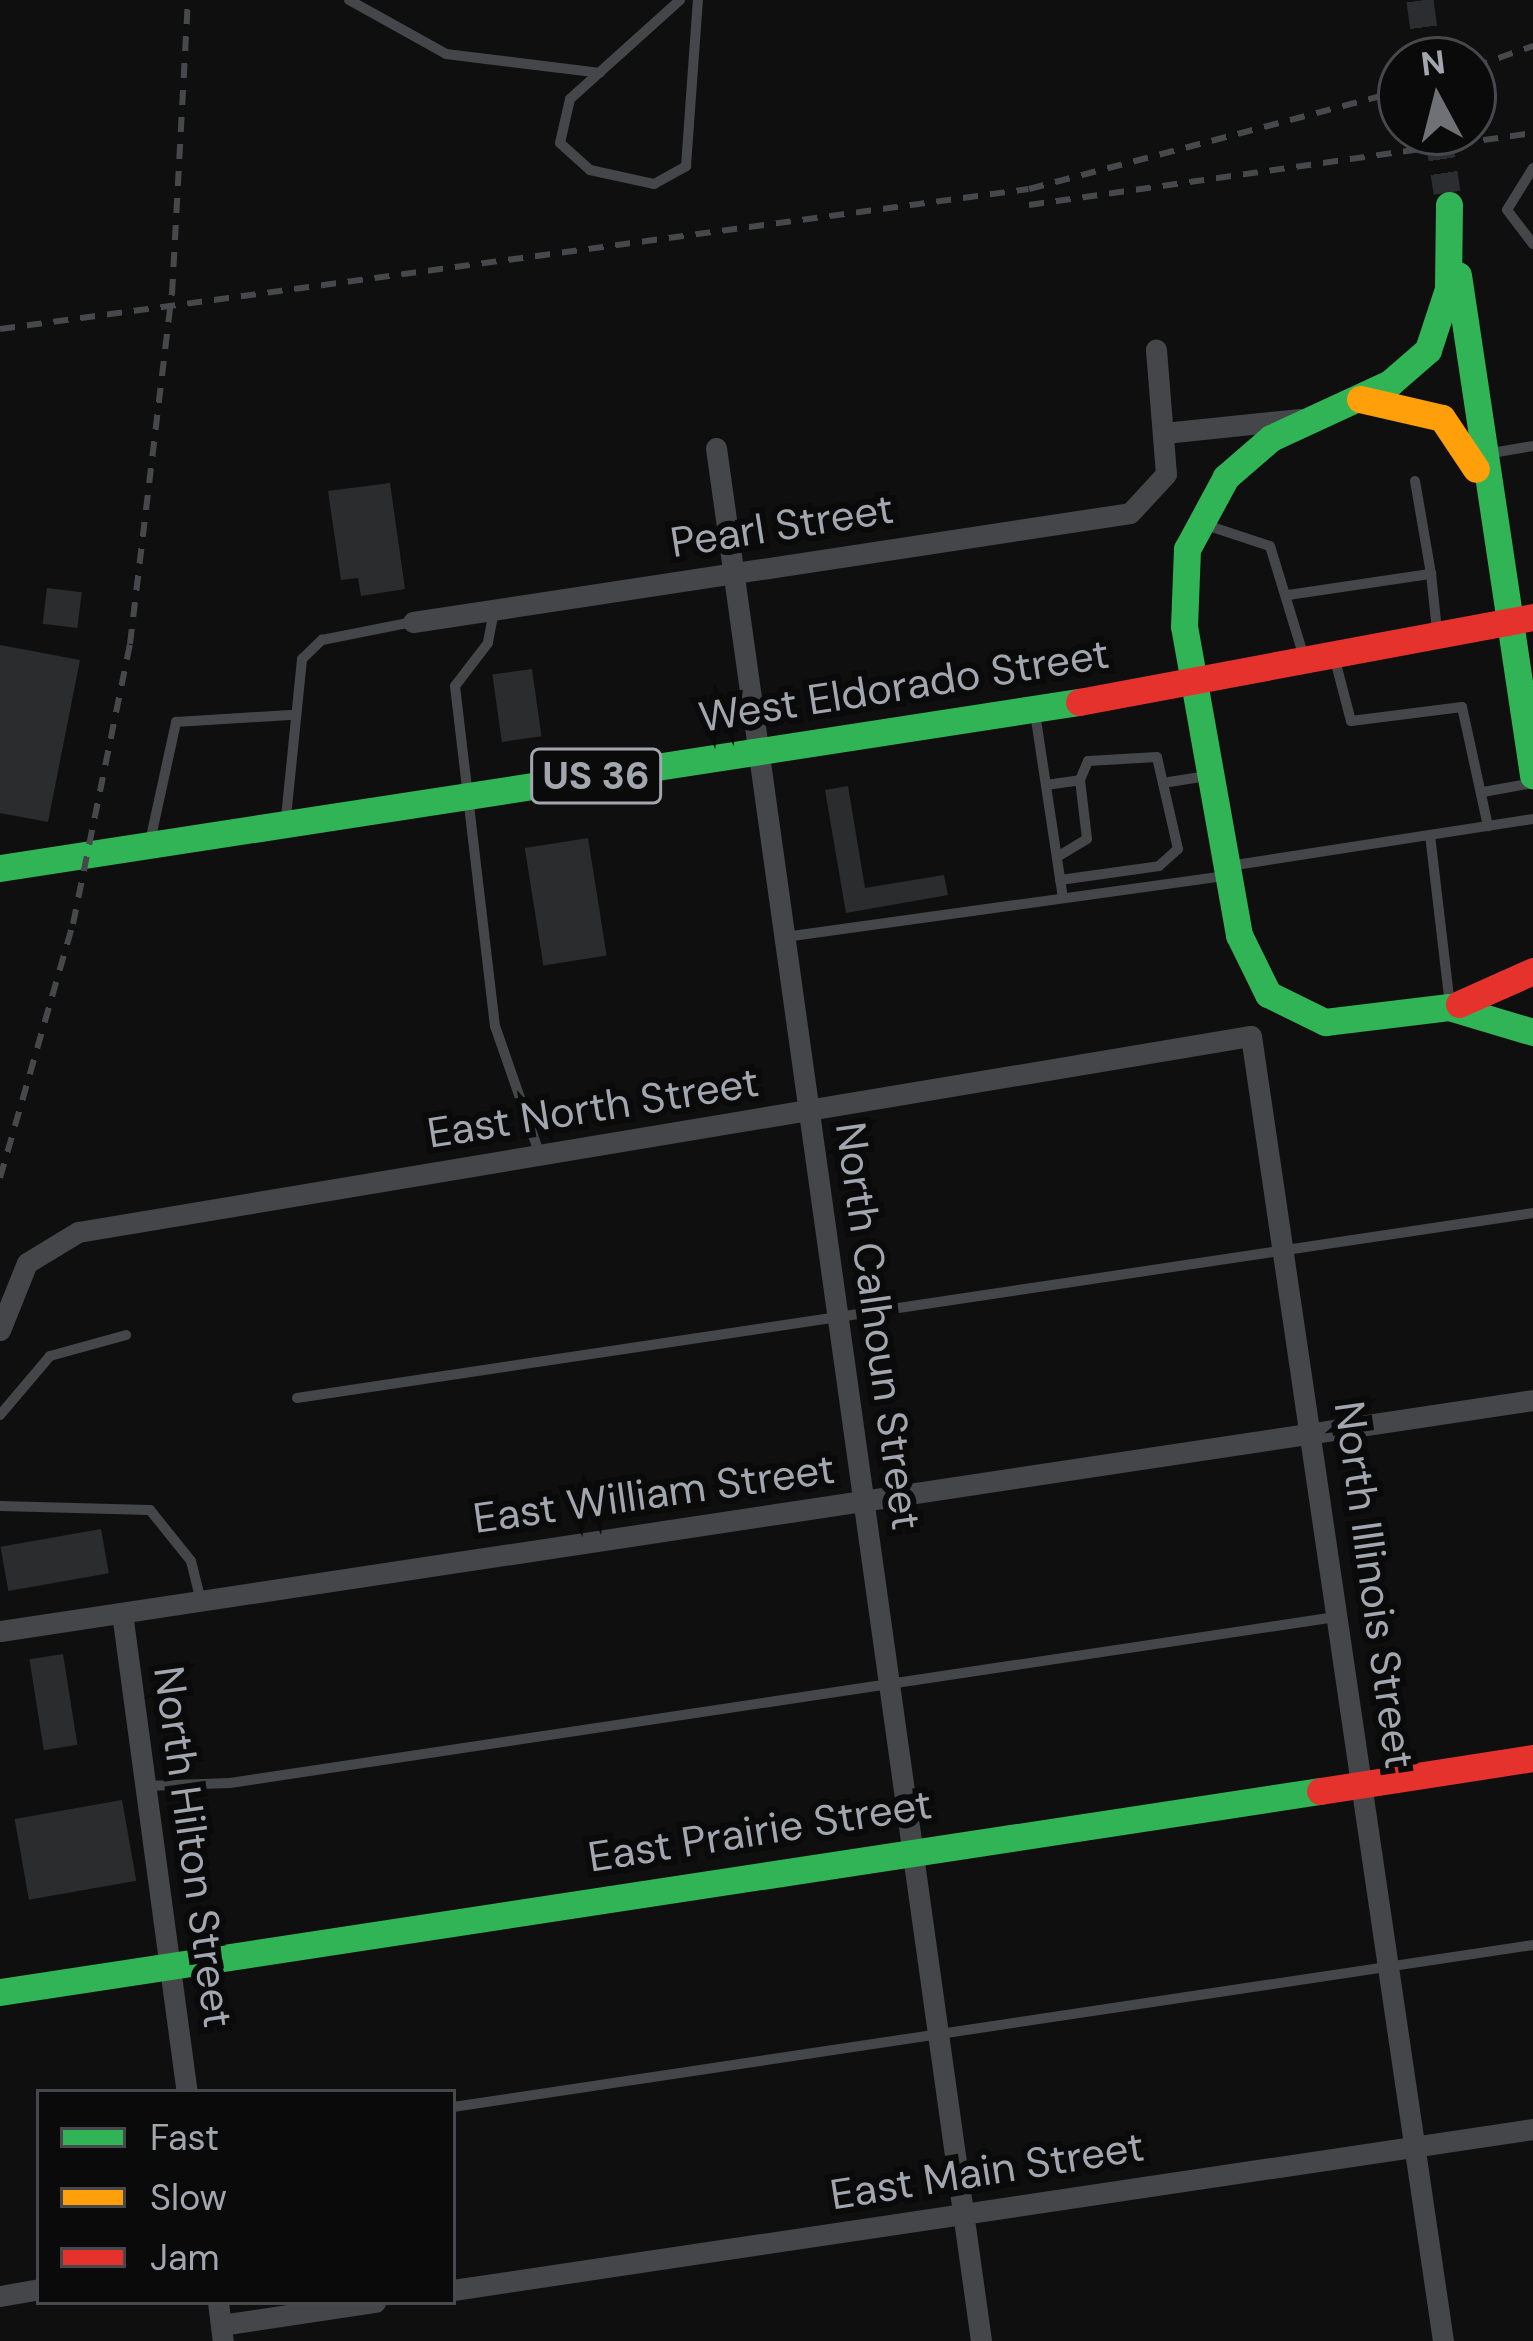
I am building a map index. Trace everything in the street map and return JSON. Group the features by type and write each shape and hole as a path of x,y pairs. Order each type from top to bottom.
{"street":[{"path":"1493,524 1448,199 1448,289 1428,350 1355,398 1307,418 1247,456 1197,523 1183,588 1192,682 1248,965 1286,1006 1346,1022 1449,1007 1533,971"},
{"path":"1156,349 1164,433 1307,418"},
{"path":"1355,398 1418,406 1459,433 1521,619 1533,779"},
{"name":"Pearl Street","path":"413,622 1130,513 1157,495 1164,433"},
{"name":"North Calhoun Street","path":"716,448 981,2341"},
{"name":"West Eldorado Street","path":"0,868 1034,710 1335,660 1437,633 1521,619"},
{"path":"1449,1007 1533,1032"},
{"name":"East North Street","path":"0,1330 27,1263 58,1238 1251,1036"},
{"name":"North Illinois Street","path":"1251,1036 1443,2341"},
{"name":"East William Street","path":"0,1631 1533,1400"},
{"name":"North Hilton Street","path":"122,1612 187,2089"},
{"name":"East Prairie Street","path":"0,1992 1533,1758"},
{"name":"East Main Street","path":"456,2290 1533,2129"},
{"path":"0,2296 36,2290"},
{"path":"220,2323 353,2305"}],"lane":[{"path":"350,0 446,54 600,74"},
{"path":"680,0 570,99 560,143 619,179 675,178 691,144 698,0"},
{"path":"1533,168 1508,209 1533,244"},
{"path":"1483,454 1533,446"},
{"path":"1415,481 1437,633"},
{"path":"1197,523 1261,538 1288,595 1306,664"},
{"path":"1288,595 1431,574"},
{"path":"494,608 488,643 454,686 495,1026 540,1156"},
{"path":"286,826 290,715 302,659 322,640 413,622"},
{"path":"1335,660 1351,721 1462,707 1488,826"},
{"path":"1034,710 1063,898"},
{"path":"149,846 176,722 290,715"},
{"path":"1057,857 1078,854 1087,839 1080,780 1088,761 1137,752 1157,757 1169,782 1173,859 1060,880"},
{"path":"1169,782 1209,776"},
{"path":"1483,792 1533,779"},
{"path":"1046,784 1080,780"},
{"path":"784,937 1063,898 1533,819"},
{"path":"1430,835 1449,1007"},
{"path":"297,1398 1533,1213"},
{"path":"0,1415 50,1356 126,1335"},
{"path":"0,1506 150,1510 191,1561 201,1601"},
{"path":"145,1786 230,1783 889,1680 1336,1617"},
{"path":"456,2107 1533,1945"}],"building":[{"path":"390,483 405,589 361,596 358,578 341,580 328,491"},
{"path":"47,588 82,592 77,628 43,624"},
{"path":"0,645 80,660 48,822 0,813"},
{"path":"532,669 541,736 502,742 492,675"},
{"path":"848,786 865,888 944,875 948,895 846,913 825,790"},
{"path":"588,838 607,956 543,966 525,848"},
{"path":"101,1529 109,1573 8,1591 1,1547"},
{"path":"63,1654 77,1745 44,1750 29,1659"},
{"path":"122,1800 136,1881 29,1900 15,1819"}],"tunnel":[{"path":"1420,0 1425,36"},
{"path":"1442,156 1447,192"}],"railway":[{"path":"0,1178 73,924 130,644 172,294 188,0"},
{"path":"1497,59 1533,46"},
{"path":"0,329 1029,189 1377,97"},
{"path":"1029,205 1533,133"}],"traffic: fast":[{"path":"1449,205 1448,289 1428,350 1390,383 1271,438 1226,477 1187,549 1184,626 1239,935 1268,994 1325,1022 1449,1007 1533,1032"},
{"path":"1458,275 1533,775"},
{"path":"0,868 1079,702"},
{"path":"0,1992 1320,1791"}],"traffic: slow":[{"path":"1360,399 1442,418 1476,469"}],"traffic: jam":[{"path":"1079,702 1533,617"},
{"path":"1459,1004 1533,971"},
{"path":"1320,1791 1533,1758"}]}
